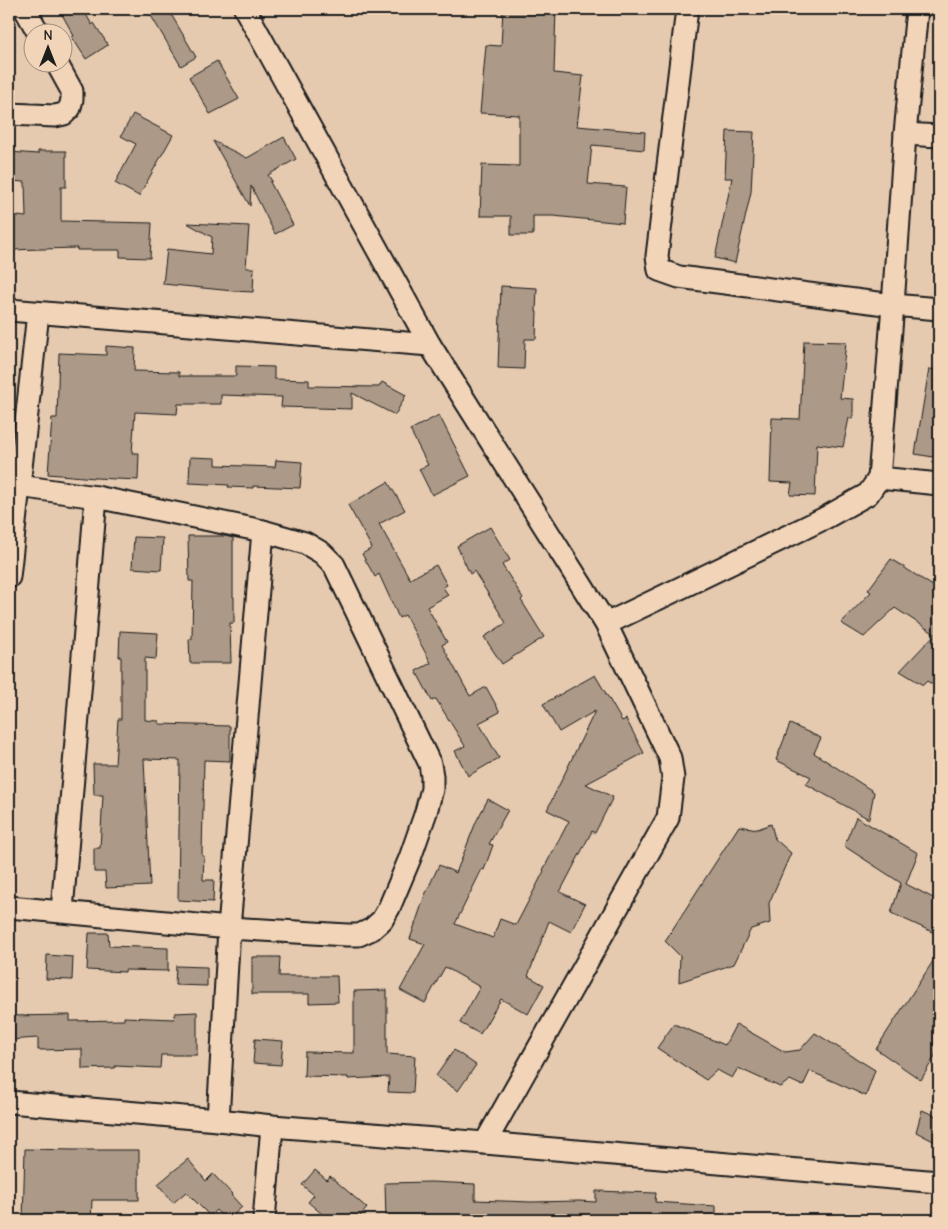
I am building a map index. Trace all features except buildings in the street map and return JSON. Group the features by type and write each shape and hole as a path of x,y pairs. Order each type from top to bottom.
{"street":[{"path":"24,9 32,22"},
{"path":"245,9 430,345 606,624 670,758 673,778 668,818 485,1142"},
{"path":"687,9 657,256 659,270 679,277 939,310"},
{"path":"606,624 826,518 868,494 879,478 894,305 905,134 917,9"},
{"path":"9,114 54,116 64,114 70,108 72,91 62,72"},
{"path":"905,134 939,136"},
{"path":"9,310 430,345"},
{"path":"9,577 38,313"},
{"path":"879,478 939,484"},
{"path":"9,907 229,928 360,935 372,929 382,920 393,900 410,858 432,789 430,764 334,565 322,553 305,543 263,531 96,497 19,486"},
{"path":"62,911 96,497"},
{"path":"218,1120 229,928 263,531"},
{"path":"9,1102 939,1182"},
{"path":"264,1220 272,1126"}]}
